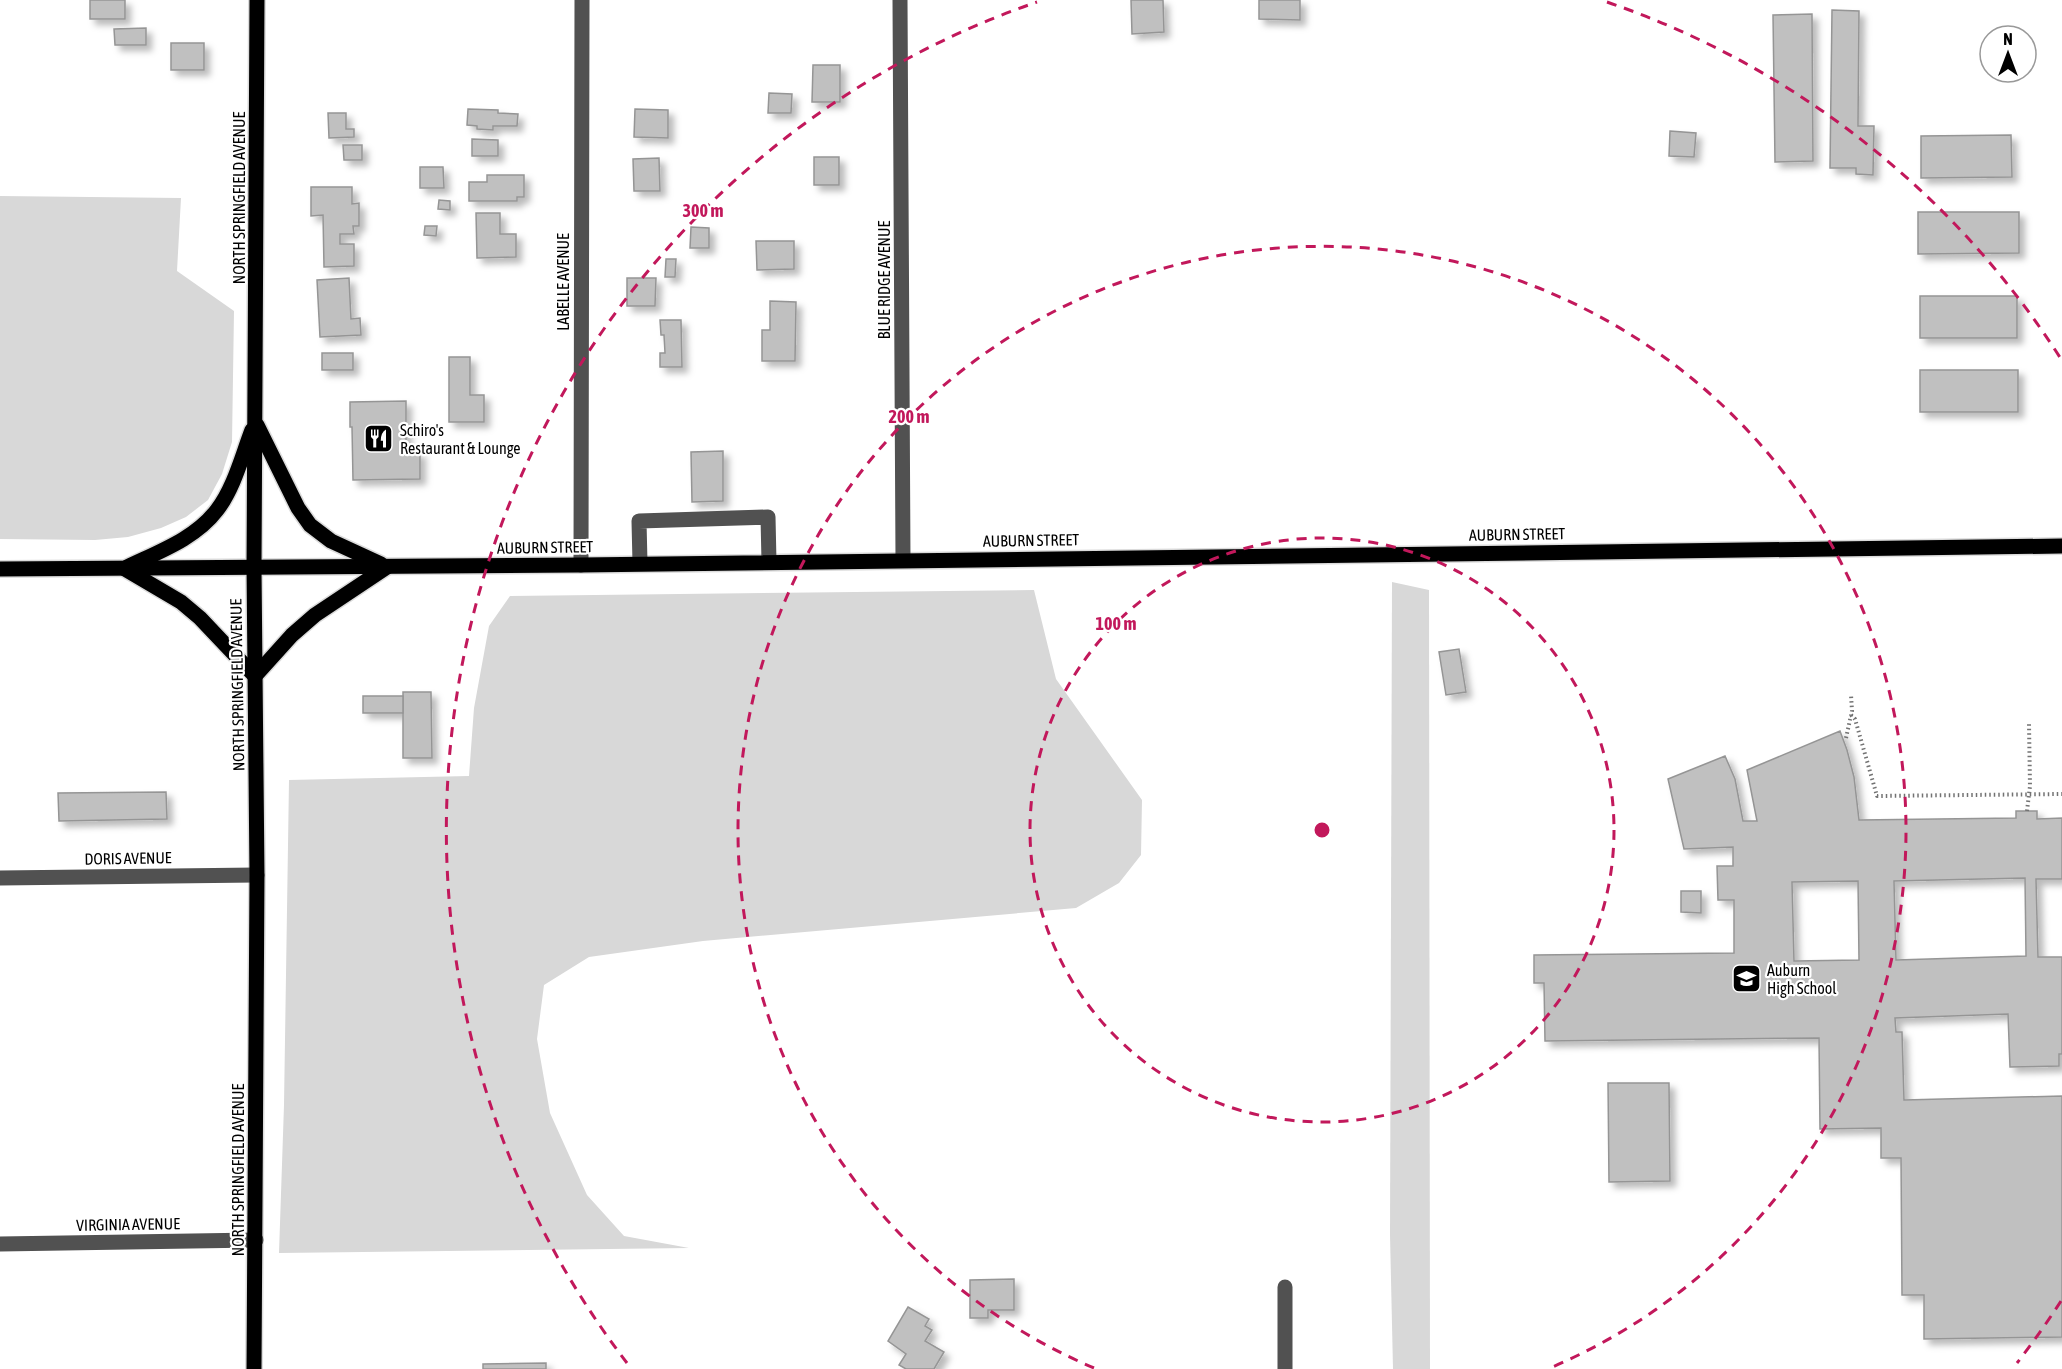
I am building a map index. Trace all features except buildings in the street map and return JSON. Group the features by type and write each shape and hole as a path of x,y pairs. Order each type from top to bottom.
{"main road":[{"name":"NORTH SPRINGFIELD AVENUE","path":"254,1369 257,875 254,568 257,0"},
{"path":"256,422 298,508 310,525 332,541 387,567"},
{"path":"124,569 185,538 216,511 225,496 256,422"},
{"name":"AUBURN STREET","path":"0,569 581,565 2062,546"},
{"path":"124,569 188,608 255,676 292,635 315,615 387,567"}],"street":[{"name":"LABELLE AVENUE","path":"581,565 582,0"},
{"name":"BLUE RIDGE AVENUE","path":"900,0 903,560"},
{"path":"640,563 639,521 768,517 769,562"},
{"name":"DORIS AVENUE","path":"0,878 257,875"},
{"name":"VIRGINIA AVENUE","path":"0,1244 256,1240"},
{"path":"1285,1287 1285,1369"}],"path":[{"path":"1846,738 1851,715 1851,695"},
{"path":"1851,715 1877,796 2062,794"},
{"path":"2027,811 2029,724"}],"shaded area":[{"path":"0,196 181,198 177,271 234,311 232,442 222,474 208,500 186,517 161,528 128,537 95,540 0,539"},
{"path":"1392,582 1429,590 1430,1369 1393,1369 1390,1235"},
{"path":"1034,590 1056,679 1142,800 1141,855 1119,883 1076,908 703,941 589,957 544,985 537,1039 550,1113 587,1195 624,1236 689,1248 279,1253 284,1105 289,780 469,776 474,708 489,626 510,596"}],"place":[{"name":"Schiro's Restaurant & Lounge","path":"379,439"},
{"name":"Auburn High School","path":"1746,979"}]}
